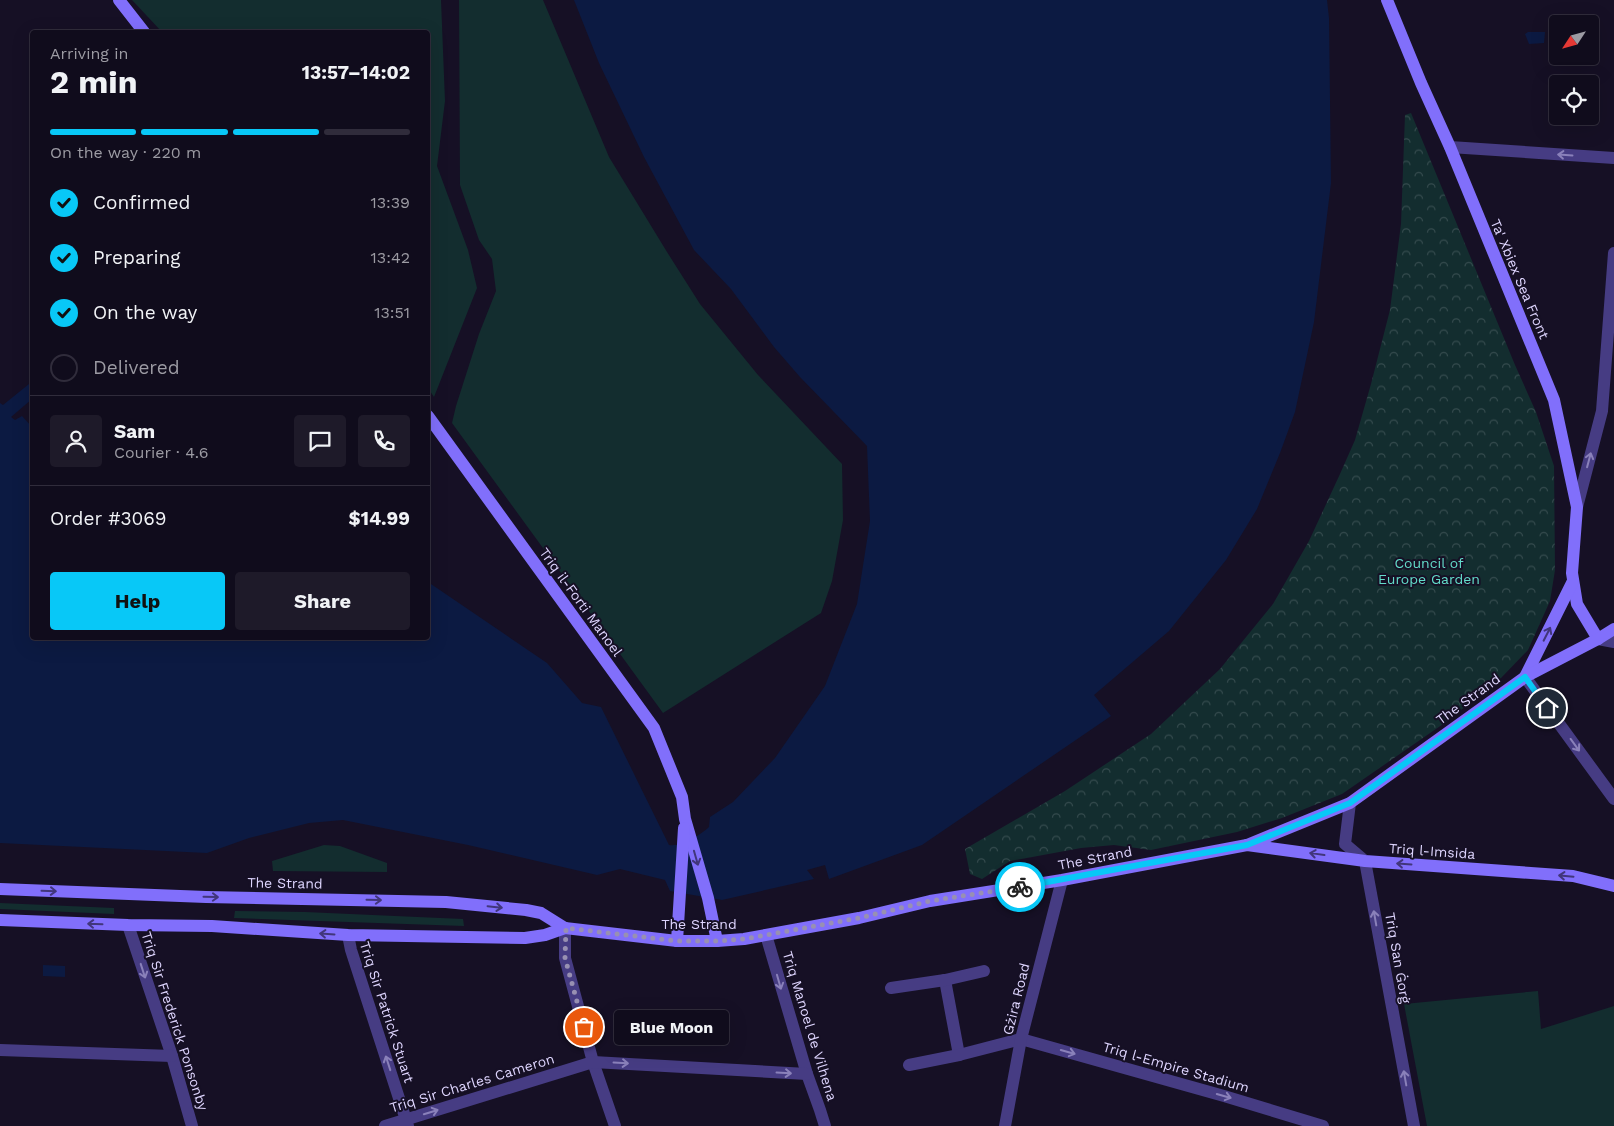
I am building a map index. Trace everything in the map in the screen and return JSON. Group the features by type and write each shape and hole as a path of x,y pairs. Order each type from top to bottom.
{"main road":[{"path":"120,0 142,30"},
{"name":"Ta' Xbiex Sea Front","path":"1387,0 1450,147 1554,400 1577,507 1572,573 1576,604 1598,639"},
{"name":"Triq il-Forti Manoel","path":"430,419 654,728 682,797 685,818 708,898 717,941"},
{"name":"Ta' Xbiex Sea Front","path":"1525,677 1573,582"},
{"name":"The Strand","path":"0,889 206,897 446,902 534,912 566,928 677,941 717,941 766,936 859,918 930,901 1062,880 1247,845 1350,803 1525,677 1598,639 1614,628"},
{"name":"Triq il-Forti Manoel","path":"677,941 685,818"},
{"name":"Triq l-Imsida","path":"1247,845 1365,861 1573,876 1614,886"},
{"name":"The Strand","path":"0,920 212,926 348,935 526,938 545,935 566,928"}],"street":[{"path":"1450,147 1614,158"},
{"path":"1577,507 1602,410 1614,253"},
{"path":"1598,639 1614,642"},
{"path":"1525,677 1614,799"},
{"path":"1350,803 1345,844 1365,861"},
{"name":"Triq San Ġorġ","path":"1365,861 1414,1126"},
{"name":"Gżira Road","path":"1005,1126 1021,1039 1062,880"},
{"name":"Triq Sir Frederick Ponsonby","path":"128,925 172,1056 192,1126"},
{"path":"566,928 565,958 593,1062 615,1126"},
{"name":"Triq Sir Patrick Stuart","path":"348,935 351,950 407,1123"},
{"name":"Triq Manoel de Vilhena","path":"766,936 824,1126"},
{"path":"891,988 945,980 984,971"},
{"path":"945,980 959,1055"},
{"path":"909,1065 959,1055 1021,1039"},
{"name":"Triq l-Empire Stadium","path":"1021,1039 1323,1126"},
{"path":"0,1050 172,1056"},
{"name":"Triq Sir Charles Cameron","path":"385,1126 407,1123 593,1062 807,1074"}],"green space":[{"path":"132,0 441,0 445,101 437,166 468,250 477,288 434,397 430,391 430,30 160,30"},
{"path":"459,0 543,0 609,157 700,304 758,375 842,464 843,520 832,581 821,613 663,713 452,423 479,334 496,291 492,259 479,240 460,185"},
{"name":"Council of Europe Garden","path":"1411,113 1536,412 1554,466 1555,570 1550,601 1528,650 1501,678 1446,722 1342,794 1282,818 1237,832 1151,850 1114,845 1081,848 1010,861 982,879 970,874 965,849 1065,791 1151,734 1220,669 1273,604 1309,541 1340,474 1355,440 1371,384 1390,310 1401,224 1405,115"},
{"path":"324,845 340,846 387,863 387,872 273,871 272,861"},
{"path":"0,903 114,908 114,914 0,909"},
{"path":"235,911 463,919 464,926 234,918"},
{"path":"1538,991 1541,1029 1614,1006 1614,1126 1427,1126 1404,1004"}],"water":[{"path":"574,0 1327,0 1329,18 1331,183 1314,322 1295,412 1257,509 1226,560 1169,631 1094,695 1111,716 922,845 829,879 825,865 807,870 814,879 722,900 670,891 665,880 620,869 597,875 468,845 343,820 309,823 249,838 207,853 0,843 0,403 3,405 29,384 30,401 11,417 15,420 22,416 30,425 30,640 430,640 430,583 547,663 582,703 601,707 669,845 685,842 696,837 709,827 710,817 733,802 775,758 825,686 857,604 870,521 867,446 800,377 774,347 731,289 694,250 644,157 599,63"},
{"path":"1528,32 1545,32 1544,43 1529,44 1525,34"},
{"path":"43,965 65,966 65,977 43,976"}],"way so far":[{"path":"584,1027 565,958 566,928 677,941 744,939 859,918 930,901 1020,887"}],"place":[{"name":"Blue Moon","path":"584,1027"}],"route":[{"path":"1020,887 1247,845 1350,803 1525,677 1547,708"}]}
